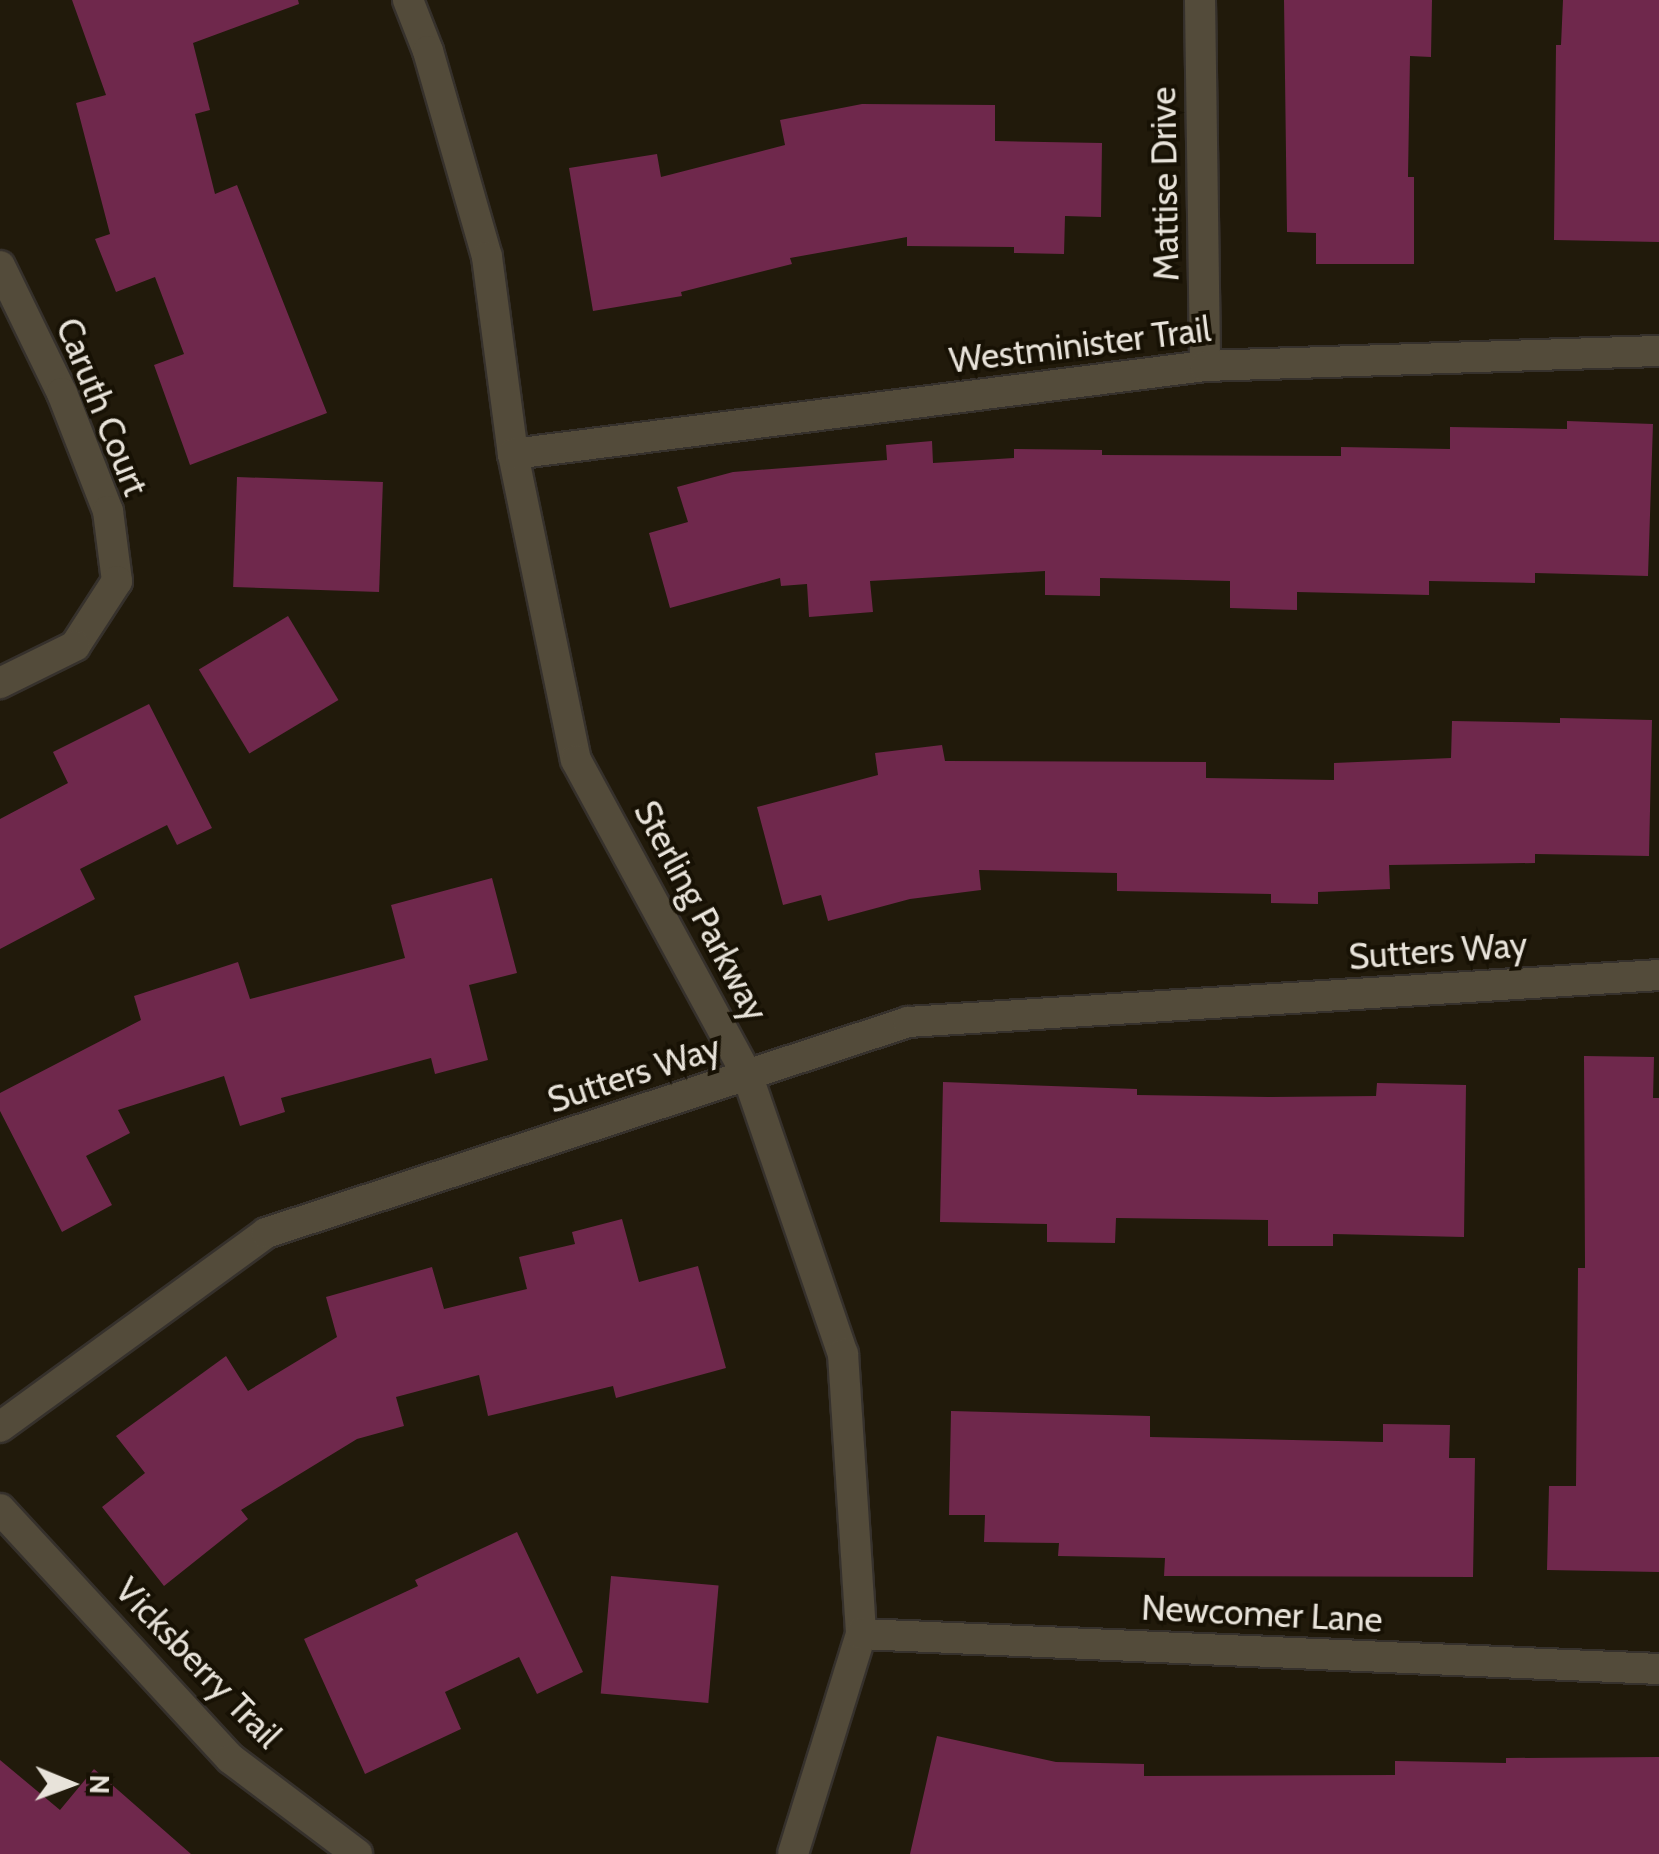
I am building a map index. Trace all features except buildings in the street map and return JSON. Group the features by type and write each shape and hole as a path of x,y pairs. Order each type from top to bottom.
{"street":[{"name":"Sterling Parkway","path":"408,0 428,51 487,257 514,454 576,760 748,1077 843,1354 861,1634 793,1854"},
{"name":"Mattise Drive","path":"1200,0 1205,366"},
{"name":"Caruth Court","path":"0,266 62,394 108,511 117,581 75,646 0,683"},
{"name":"Westminister Trail","path":"514,454 1205,366 1659,351"},
{"name":"Sutters Way","path":"0,1428 266,1232 908,1022 1659,975"},
{"name":"Vicksberry Trail","path":"0,1509 231,1759 356,1854"},
{"name":"Newcomer Lane","path":"861,1634 1659,1669"}]}
